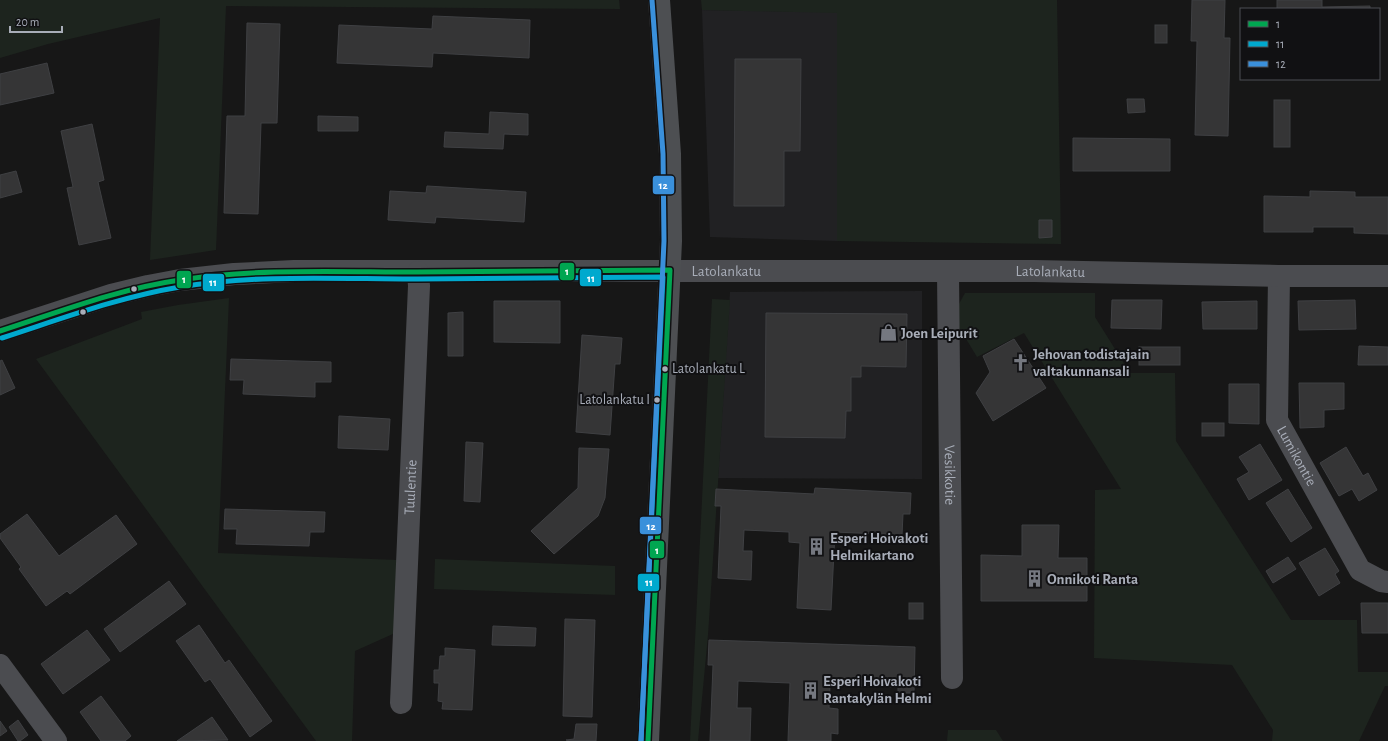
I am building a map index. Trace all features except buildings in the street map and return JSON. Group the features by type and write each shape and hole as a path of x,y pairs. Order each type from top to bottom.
{"main road":[{"path":"648,741 671,241 670,154 659,0"}],"street":[{"name":"Latolankatu","path":"0,331 111,295 148,286 180,280 234,274 294,271 1034,271 1279,276 1388,276"},
{"name":"Tuulentie","path":"401,703 419,286 418,272"},
{"name":"Vesikkotie","path":"948,272 952,678"},
{"name":"Lumikontie","path":"1279,276 1277,420 1360,570 1382,581 1388,582"},
{"path":"1,667 56,741"}],"shaded area":[{"path":"0,0 619,0 620,9 226,6 216,250 150,260 160,18 48,44 0,58"},
{"path":"701,0 1057,0 1061,244 837,241 837,13 702,10"},
{"path":"702,10 837,12 837,241 710,237"},
{"path":"922,291 922,479 718,478 730,292"},
{"path":"965,293 1095,293 1095,317 1130,373 1175,373 1176,441 1291,620 1357,620 1358,672 1388,672 1388,686 1385,686 1359,741 1272,741 1273,730 1232,665 1094,658 1095,490 1121,489 1024,333 977,357 957,324 955,311"},
{"path":"229,298 218,553 398,560 395,633 355,651 352,741 316,741 36,359 142,319 141,312"},
{"path":"712,299 730,300 708,635 698,741 690,741"},
{"path":"435,559 615,566 615,595 434,589"},
{"path":"948,730 996,730 1003,741 947,741"}],"transit line":[{"name":"12","path":"641,741 664,241 663,154 652,0"},
{"name":"1","path":"0,331 111,295 157,284 210,276 269,272 670,270 648,741"},
{"name":"11","path":"2,338 90,309 157,291 239,280 298,278 448,279 663,277 641,741"}],"place":[{"name":"Joen Leipurit","path":"888,333"},
{"name":"Jehovan todistajain valtakunnansali","path":"1020,363"},
{"name":"Latolankatu L","path":"665,369"},
{"name":"Latolankatu I","path":"657,400"},
{"name":"Esperi Hoivakoti Helmikartano","path":"817,547"},
{"name":"Onnikoti Ranta","path":"1034,579"},
{"name":"Esperi Hoivakoti Rantakylän Helmi","path":"810,690"}]}
